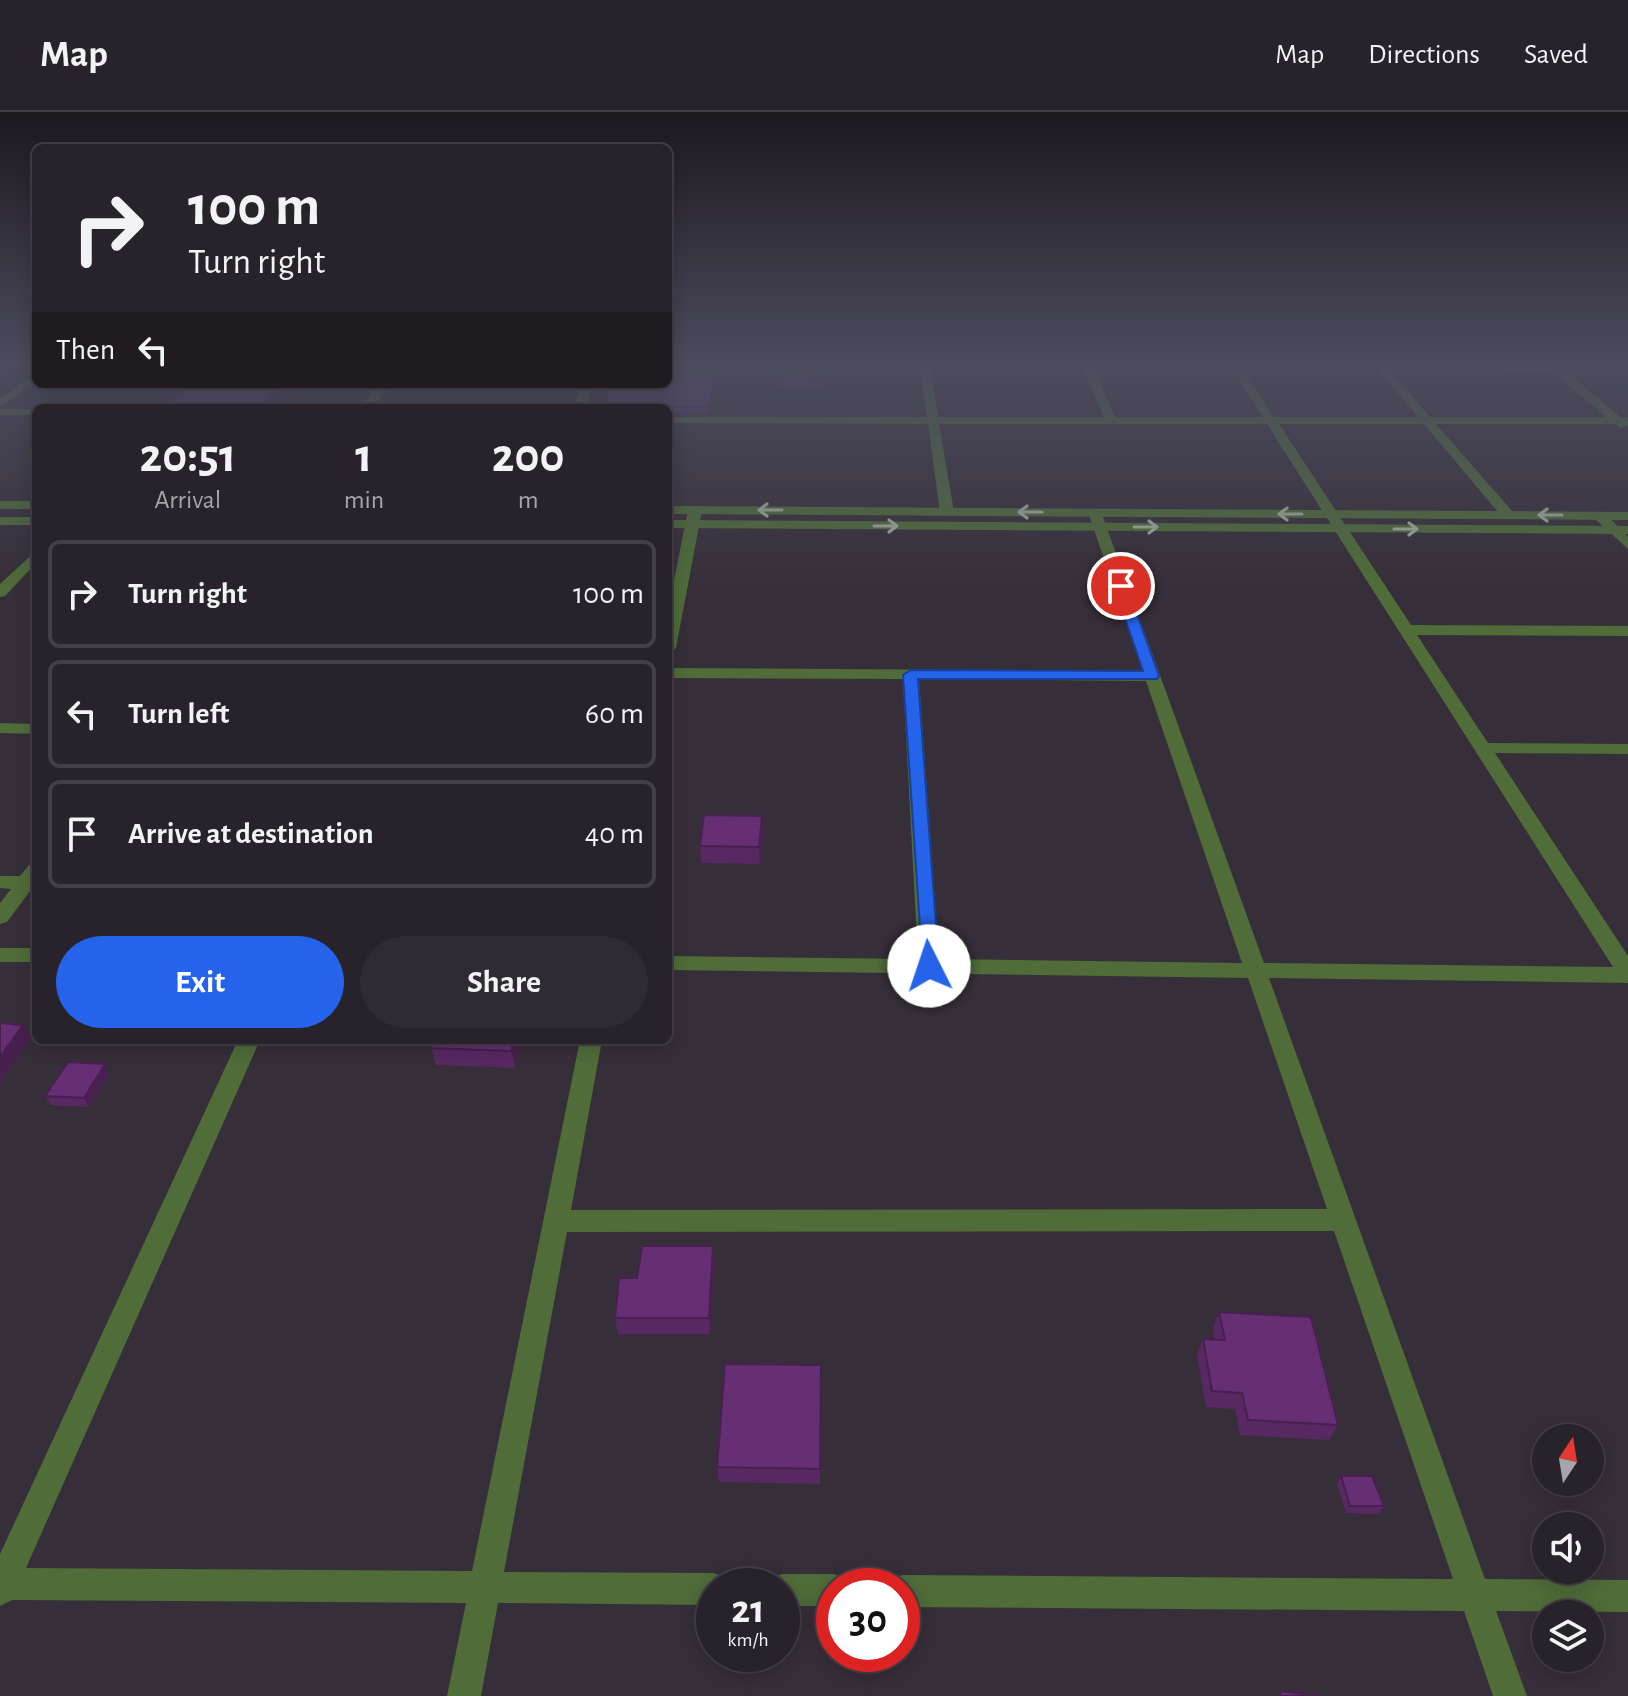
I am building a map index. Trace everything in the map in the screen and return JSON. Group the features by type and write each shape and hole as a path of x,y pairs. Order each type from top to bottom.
{"street":[{"path":"938,441 947,512"},
{"path":"1283,441 1628,974"},
{"path":"1445,441 1508,515"},
{"path":"0,505 32,505"},
{"path":"672,511 694,517 1334,521 1621,530"},
{"path":"672,523 694,517 947,512 1097,520"},
{"path":"1334,521 1508,515 1628,516"},
{"path":"1600,516 1621,530 1628,545"},
{"path":"672,628 694,517"},
{"path":"1097,520 1510,1696"},
{"path":"0,521 32,521"},
{"path":"0,593 32,559"},
{"path":"1405,630 1628,631"},
{"path":"672,673 1152,676"},
{"path":"911,675 929,966"},
{"path":"0,728 32,729"},
{"path":"1482,748 1628,749"},
{"path":"0,882 31,876"},
{"path":"0,917 31,876"},
{"path":"0,955 32,955"},
{"path":"672,963 1628,974"},
{"path":"247,1044 1,1586 696,1589"},
{"path":"464,1696 590,1044"},
{"path":"556,1221 1343,1220"},
{"path":"920,1591 1628,1596"}],"building":[{"path":"704,815 762,816 759,847 700,846"},
{"path":"0,1023 23,1025 0,1057"},
{"path":"432,1044 513,1044 511,1051 431,1048"},
{"path":"68,1062 105,1064 84,1098 45,1096"},
{"path":"642,1246 713,1246 709,1318 615,1318 619,1278 637,1278"},
{"path":"1219,1312 1311,1317 1338,1425 1248,1420 1242,1393 1212,1391 1203,1339 1225,1340"},
{"path":"725,1364 821,1365 820,1469 717,1467"},
{"path":"1341,1476 1372,1476 1384,1506 1350,1506"},
{"path":"1280,1691 1318,1696 1281,1696"}],"route":[{"path":"929,966 911,675 1152,676 1121,586"}]}
